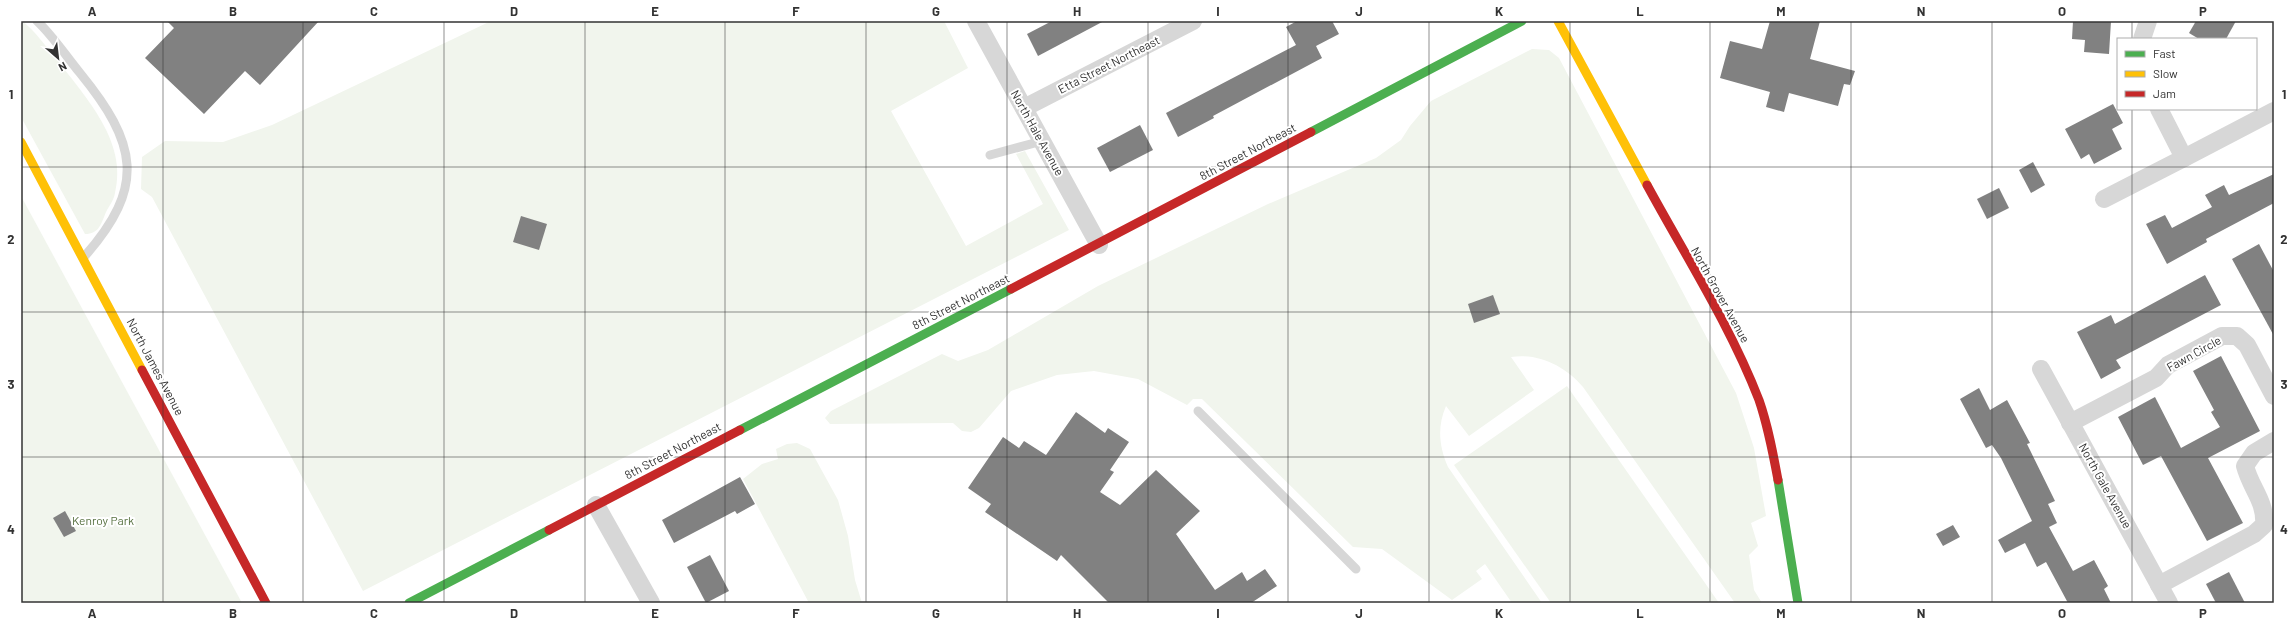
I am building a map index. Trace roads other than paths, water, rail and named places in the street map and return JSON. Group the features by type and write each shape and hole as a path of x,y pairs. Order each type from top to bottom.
{"street":[{"name":"North Hale Avenue","path":"976,21 1099,245"},
{"name":"Etta Street Northeast","path":"1024,108 1193,21"},
{"name":"8th Street Northeast","path":"409,603 1099,245 1522,21"},
{"name":"North Grover Avenue","path":"1558,21 1739,354 1759,401 1772,444 1798,603"},
{"path":"2142,38 2148,21"},
{"path":"2160,110 2184,158"},
{"path":"2104,199 2274,111"},
{"name":"North James Avenue","path":"21,142 84,257 266,603"},
{"name":"Fawn Circle","path":"2070,423 2156,378 2168,365 2222,336 2237,336 2247,346 2274,396"},
{"name":"North Gale Avenue","path":"2041,369 2169,603"},
{"path":"2159,585 2254,534 2264,525 2265,510 2248,479 2245,466 2254,453 2274,441"},
{"path":"596,505 651,603"}],"lane":[{"path":"37,21 102,100 117,125 128,170 126,193 118,211 100,238 84,257"},
{"path":"990,155 1042,141"},
{"path":"1198,411 1356,569"}],"park label":[{"name":"Kenroy Park","path":"103,521"}]}
